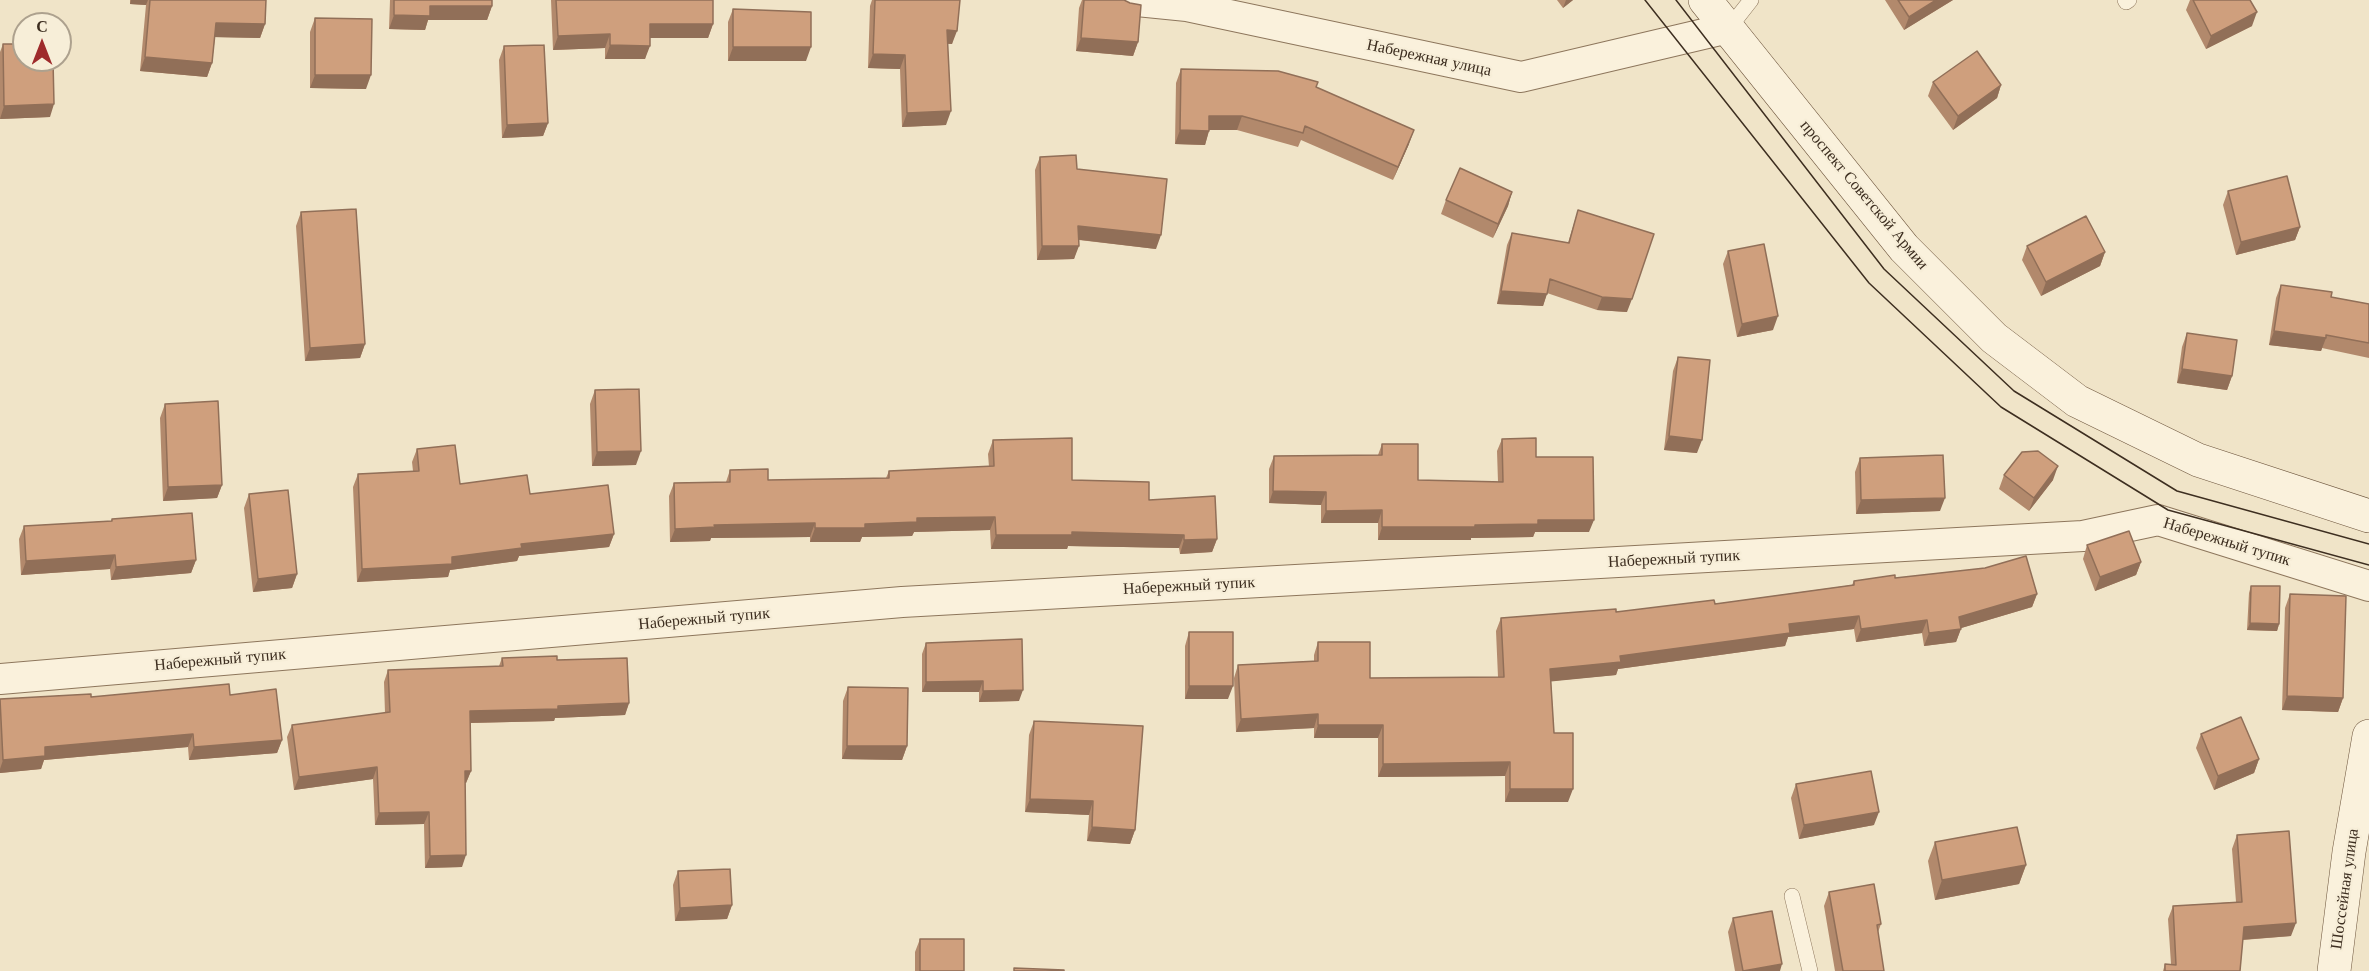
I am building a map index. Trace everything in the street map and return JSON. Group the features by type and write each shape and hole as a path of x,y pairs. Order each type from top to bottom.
{"main road":[{"name":"проспект Советской Армии","path":"1705,0 1904,248 1994,338 2077,400 2198,460 2369,516"},
{"name":"Шоссейная улица","path":"2334,971 2349,852 2369,736"}],"street":[{"name":"Набережная улица","path":"1127,0 1187,6 1521,77 1729,28"},
{"name":"Набережный тупик","path":"0,679 902,602 2083,536 2158,520 2369,586"}],"lane":[{"path":"1729,28 1751,0"},
{"path":"2125,0 2126,2 2129,0"},
{"path":"1792,896 1810,971"}],"building":[{"path":"150,0 266,0 265,24 216,23 212,63 145,57"},
{"path":"394,0 492,0 492,6 430,6 430,16 394,15"},
{"path":"556,0 713,0 713,24 650,24 650,46 610,45 610,34 558,36"},
{"path":"875,0 960,0 957,31 947,30 951,111 907,113 905,55 873,54"},
{"path":"1084,0 1124,0 1141,5 1138,42 1081,38"},
{"path":"1898,0 1936,0 1909,17"},
{"path":"2193,0 2250,0 2257,12 2211,36"},
{"path":"733,9 811,12 811,47 733,47"},
{"path":"315,18 372,19 371,75 315,75"},
{"path":"3,44 12,44 12,72 53,72 54,104 4,106"},
{"path":"544,45 548,123 507,125 504,46"},
{"path":"1977,51 2001,85 1958,116 1933,82"},
{"path":"1181,69 1278,71 1318,82 1316,87 1414,130 1398,167 1305,126 1303,133 1242,116 1209,116 1209,131 1180,130"},
{"path":"1076,155 1077,169 1167,179 1161,235 1078,226 1079,246 1042,246 1040,157"},
{"path":"1460,168 1512,192 1498,224 1446,200"},
{"path":"2287,176 2300,227 2241,242 2228,191"},
{"path":"356,209 365,344 310,348 301,212"},
{"path":"1578,210 1654,234 1632,299 1602,297 1550,279 1547,294 1501,291 1512,233 1569,243"},
{"path":"2086,216 2105,252 2046,282 2027,246"},
{"path":"1764,244 1778,316 1742,324 1728,251"},
{"path":"2281,285 2332,292 2331,297 2369,304 2369,343 2326,335 2326,338 2274,331"},
{"path":"2187,333 2237,340 2232,376 2182,369"},
{"path":"1678,357 1710,360 1702,440 1669,436"},
{"path":"639,389 641,451 597,452 595,390"},
{"path":"218,401 222,485 168,487 165,404"},
{"path":"1072,438 1072,480 1149,482 1149,500 1215,496 1217,539 1184,540 1184,535 1072,532 1072,535 996,535 995,517 917,518 917,522 865,524 865,528 815,528 815,523 714,525 715,527 675,529 674,483 730,482 730,470 768,469 768,480 889,478 889,471 994,466 993,440"},
{"path":"1536,438 1536,457 1593,457 1594,520 1538,520 1538,524 1475,525 1475,527 1382,527 1382,510 1326,511 1326,492 1273,491 1274,456 1382,455 1382,444 1418,444 1418,480 1503,482 1502,439"},
{"path":"455,445 460,484 527,475 530,494 608,485 614,534 521,544 522,548 452,557 452,564 362,569 358,474 419,471 417,449"},
{"path":"2038,451 2058,466 2034,498 2004,475 2022,452"},
{"path":"1943,455 1945,498 1861,500 1860,458"},
{"path":"288,490 297,574 258,579 249,494"},
{"path":"192,513 196,560 116,567 115,555 26,561 24,526 112,521 112,519"},
{"path":"2129,531 2141,562 2100,577 2087,545"},
{"path":"2026,556 2037,594 1959,617 1961,629 1929,633 1927,620 1861,629 1859,616 1789,624 1790,633 1620,656 1621,662 1550,669 1554,733 1573,733 1573,789 1510,789 1510,762 1383,764 1383,725 1318,725 1318,714 1241,719 1238,665 1318,661 1318,642 1370,642 1370,678 1504,677 1501,618 1616,609 1616,612 1714,600 1715,604 1854,585 1854,581 1895,575 1895,578 1985,568"},
{"path":"2251,586 2280,586 2279,624 2250,623"},
{"path":"2290,594 2346,596 2343,698 2287,696"},
{"path":"1189,632 1233,632 1233,686 1189,686"},
{"path":"1022,639 1023,690 983,691 983,681 926,682 926,643"},
{"path":"557,656 557,660 627,658 629,703 558,706 558,709 470,711 471,771 465,771 466,855 430,856 429,812 379,813 377,767 299,777 292,725 390,712 388,670 503,666 502,658"},
{"path":"229,684 230,695 276,689 282,740 194,747 193,734 45,747 45,756 3,760 0,699 91,694 91,697"},
{"path":"848,687 908,688 907,746 847,746"},
{"path":"2241,717 2259,759 2218,776 2201,734"},
{"path":"1034,721 1143,726 1135,830 1092,827 1093,801 1030,799"},
{"path":"1871,771 1879,812 1804,825 1796,784"},
{"path":"2017,827 2026,865 1942,880 1935,842"},
{"path":"2289,831 2296,923 2244,927 2240,971 2165,971 2165,964 2176,965 2173,906 2242,902 2237,835"},
{"path":"730,869 732,905 680,908 678,871"},
{"path":"1874,884 1881,924 1877,925 1884,971 1843,971 1829,892"},
{"path":"1772,911 1782,964 1743,971 1733,918"},
{"path":"920,939 964,939 964,971 920,971"},
{"path":"1014,968 1064,970 1064,971 1014,971"}],"tram line":[{"path":"1645,0 1869,283 2001,407 2168,510 2369,565"},
{"path":"1676,0 1884,269 2014,391 2177,491 2369,544"}]}
